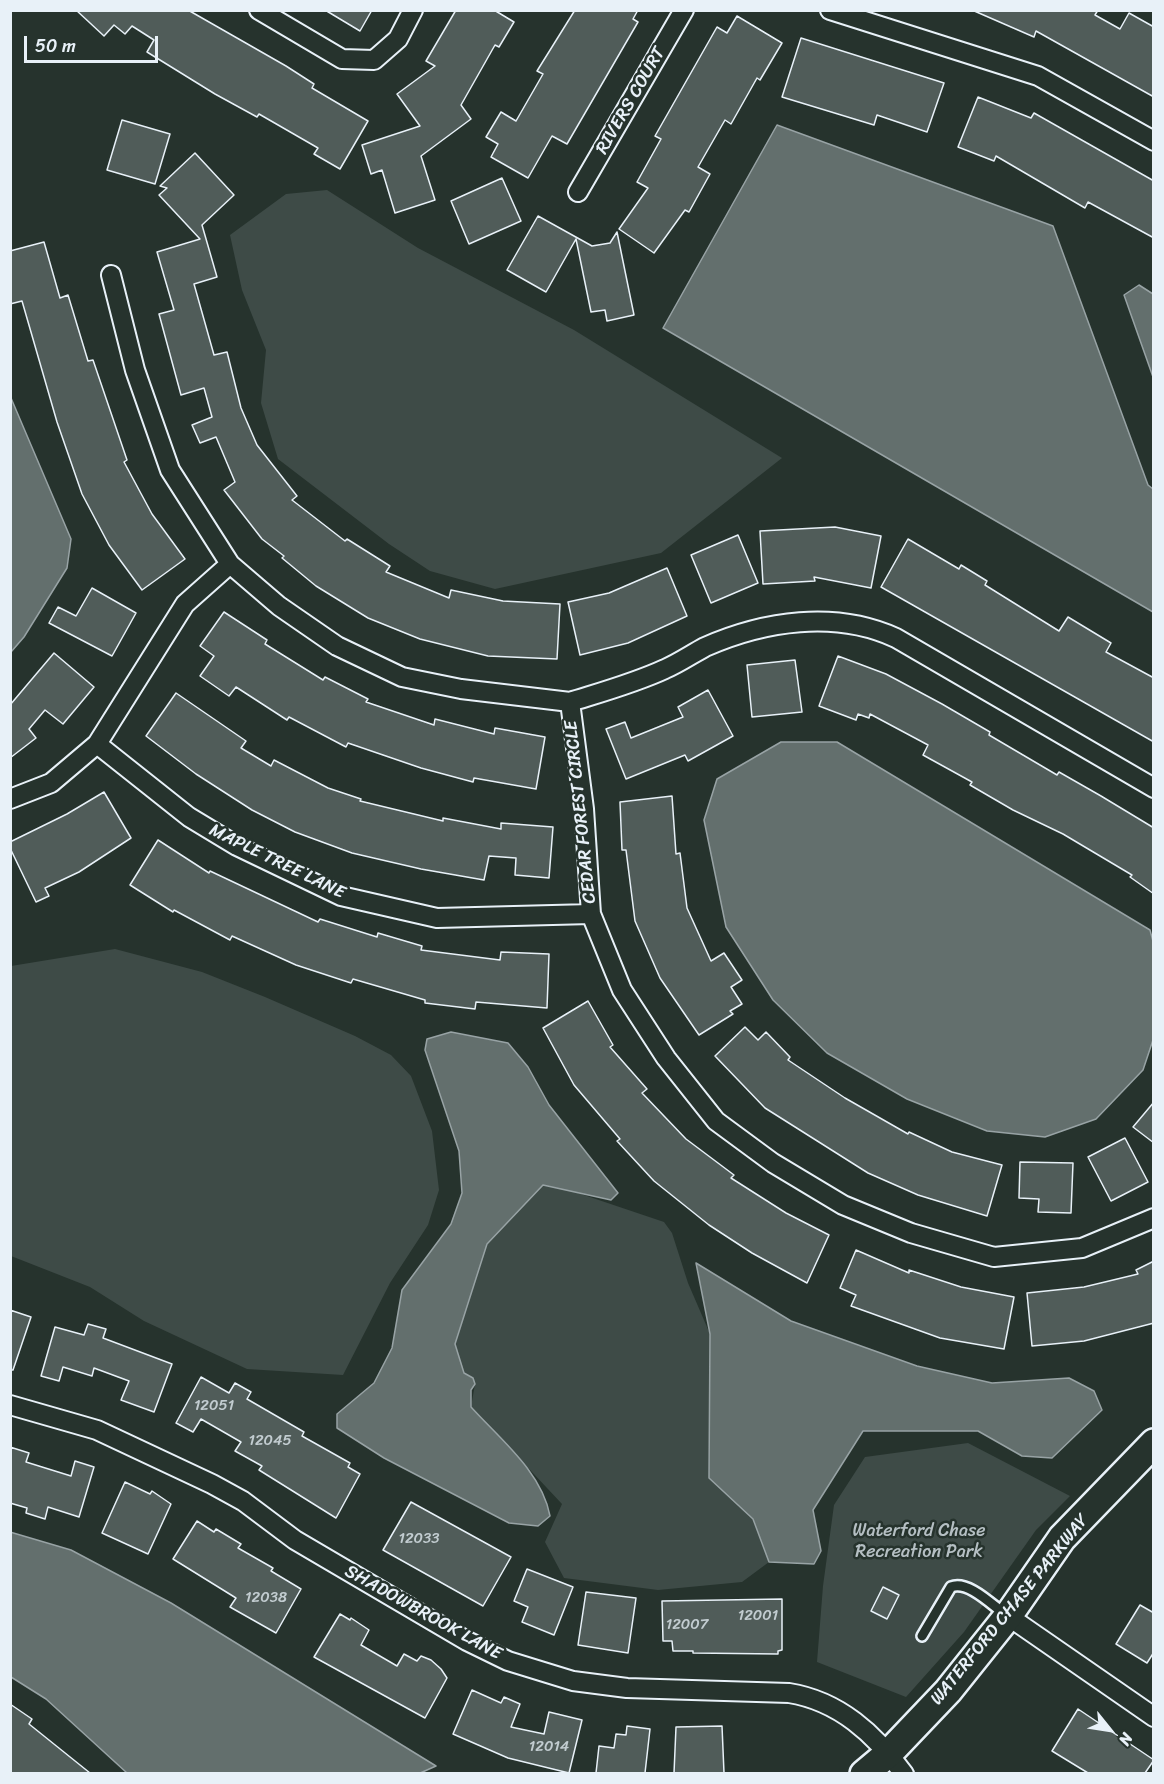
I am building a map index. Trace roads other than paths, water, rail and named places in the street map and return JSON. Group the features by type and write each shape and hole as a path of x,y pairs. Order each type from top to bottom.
{"street":[{"path":"259,10 342,59 374,60 398,39 413,10"},
{"name":"RIVERS COURT","path":"578,192 684,10"},
{"path":"830,10 1038,76 1154,141"},
{"path":"111,275 135,370 170,470 230,564 279,606 337,646 402,677 461,689 570,702"},
{"path":"10,799 51,783 97,744 185,604 230,564"},
{"name":"CEDAR FOREST CIRCLE","path":"1154,788 896,638 878,630 844,624 797,621 750,629 704,648 666,669 570,702 584,809 591,914 622,990 666,1058 716,1121 773,1163 843,1205 911,1233 994,1257 1082,1248 1154,1218"},
{"name":"MAPLE TREE LANE","path":"97,744 189,817 237,846 341,896 437,918 591,914"},
{"name":"SHADOWBROOK LANE","path":"10,1405 97,1430 212,1484 243,1501 295,1540 467,1641 507,1661 573,1681 627,1688 789,1693 813,1697 848,1717 896,1763"},
{"name":"WATERFORD CHASE PARKWAY","path":"864,1773 896,1763 948,1690 1008,1616 1062,1538 1154,1443"},
{"path":"1008,1616 1154,1718"}],"lane":[{"path":"922,1636 951,1587 956,1585 966,1587 1008,1616"}],"park label":[{"name":"Waterford Chase Recreation Park","path":"919,1541"}]}
